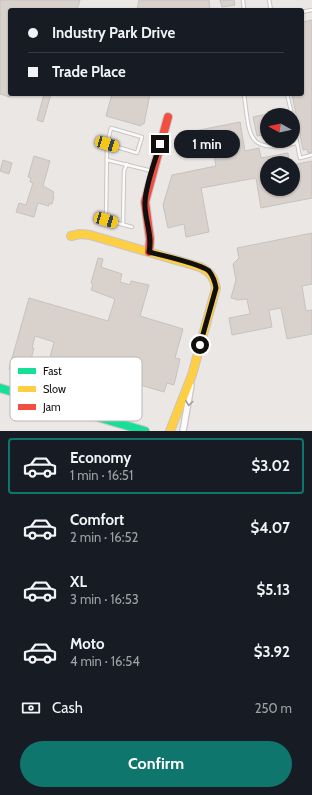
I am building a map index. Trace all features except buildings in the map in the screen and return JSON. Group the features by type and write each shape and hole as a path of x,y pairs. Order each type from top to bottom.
{"street":[{"path":"149,252 151,240 145,214 145,202 168,117"},
{"path":"71,236 80,234 90,235 200,267 208,270 214,279 216,288 213,301 192,374 170,431"},
{"path":"183,431 189,405 192,374"},
{"path":"0,388 10,391"},
{"path":"111,421 145,431"}],"lane":[{"path":"244,96 249,130 254,139 260,144"},
{"path":"287,96 290,108"},
{"path":"107,144 137,153 142,137 111,128 107,144 106,220 132,227"},
{"path":"298,148 300,158 312,156"},
{"path":"107,160 152,172"},
{"path":"123,225 124,171 126,164"}],"traffic: fast":[{"path":"0,388 10,391"},
{"path":"111,421 145,431"}],"traffic: slow":[{"path":"71,236 80,234 90,235 200,267 209,273 213,278 216,288 192,375 170,431"}],"traffic: jam":[{"path":"149,252 150,239 145,202 168,117"}],"route":[{"path":"160,144 145,202 145,214 151,240 149,252 208,270 214,279 216,288 200,345"}]}
